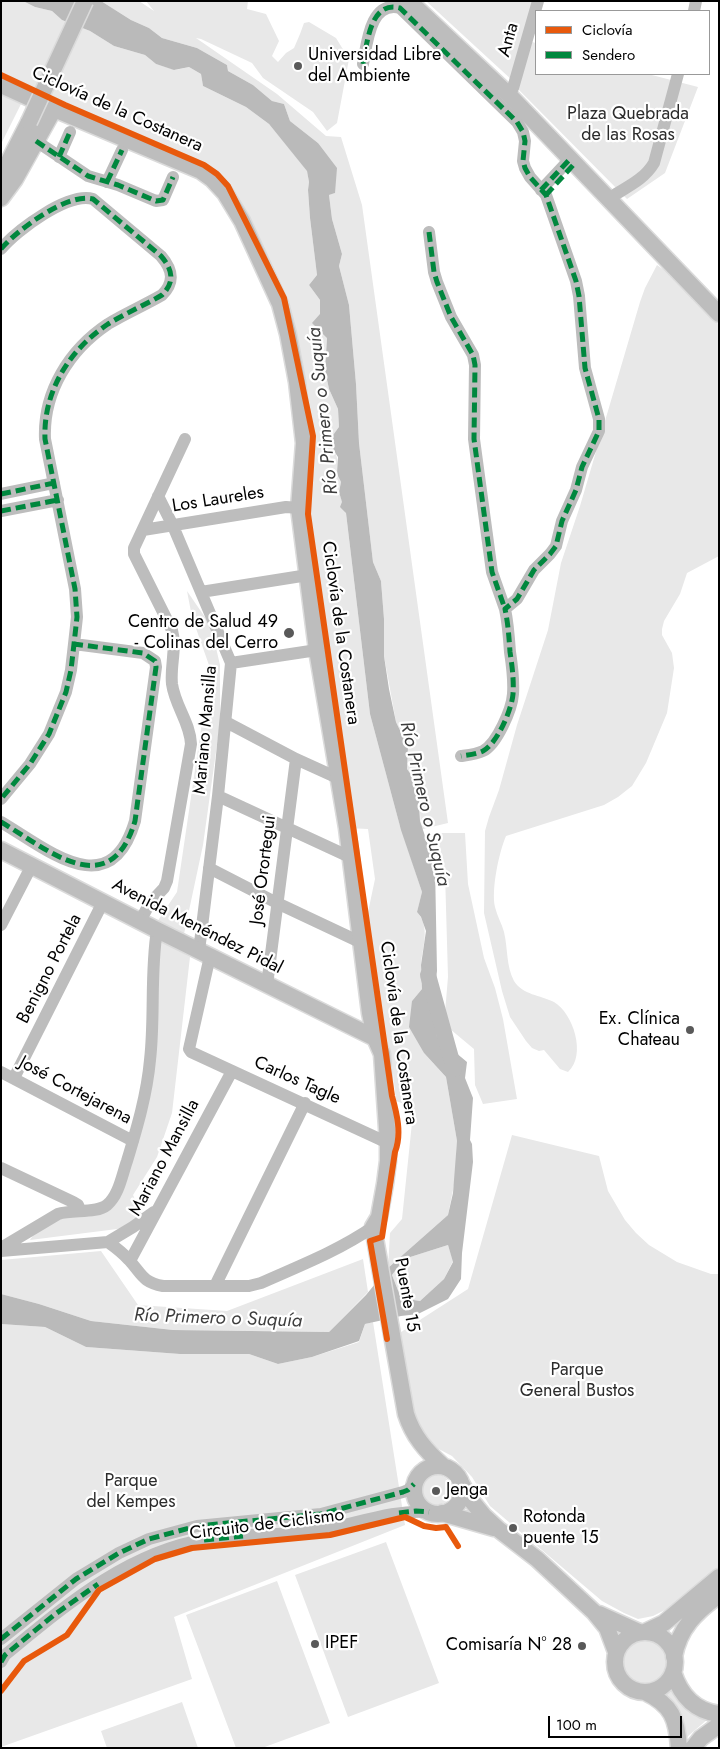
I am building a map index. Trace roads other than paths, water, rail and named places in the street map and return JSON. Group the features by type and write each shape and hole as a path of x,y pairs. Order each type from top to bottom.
{"main road":[{"path":"1,177 29,122 85,1"},
{"path":"409,1 510,96 719,314"},
{"path":"420,1 480,55 513,88 719,302"},
{"path":"1,85 201,171 212,179 225,193 242,222 276,296 286,325 297,382 304,443 299,508 317,650 352,858 370,1013 375,1038 382,1054 388,1161 378,1218 372,1227"},
{"path":"1,198 15,178 54,109"},
{"name":"Avenida Menéndez Pidal","path":"1,850 375,1038"},
{"name":"Puente 15","path":"372,1227 396,1352 403,1400 409,1423 415,1436"},
{"path":"415,1436 423,1447 443,1466 454,1472 477,1508 498,1529 537,1559 594,1612 608,1628 616,1652"},
{"path":"415,1436 418,1466 414,1492 416,1500 422,1508 498,1529"},
{"path":"416,1480 429,1468 443,1466"},
{"path":"435,1512 453,1508 458,1502 462,1491 461,1483"},
{"path":"679,1748 676,1724 671,1713 663,1702 645,1692 633,1690 619,1678 615,1668 616,1652 618,1646 627,1637 664,1623 719,1577"},
{"path":"645,1692 662,1686 674,1664 678,1640 686,1625 698,1610 719,1595"},
{"path":"594,1612 642,1632 658,1635 664,1639 669,1644 681,1692 702,1710 719,1714"},
{"path":"692,1748 701,1738 719,1725"}],"street":[{"path":"363,64 371,28 378,13 384,8 393,5 400,8 517,122 523,132 525,142 523,161 525,168 530,177 544,192 576,281 585,368 600,419 599,431 582,467 576,490 562,521 556,546 534,570 517,599 505,609"},
{"name":"Anta","path":"513,88 532,37 535,19"},
{"path":"616,194 642,178 654,163 675,75"},
{"path":"59,157 70,132"},
{"path":"36,141 88,176 156,201 160,202 163,200 174,177"},
{"path":"107,182 122,150"},
{"path":"544,192 572,161"},
{"path":"1,249 41,217 78,198 87,197 93,199 162,256 170,268 169,288 162,295 96,333 68,361 58,377 47,404 44,427 45,439 77,604 71,670 66,692 49,734 30,764 1,799"},
{"path":"429,232 437,282 451,317 473,355 475,365 474,439 492,572 508,621 513,677 511,706 499,733 484,751 461,756"},
{"path":"140,921 150,903 167,882 191,744 189,728 178,706 172,685 171,669 174,642 172,630 134,554 134,548 185,439"},
{"path":"1,494 54,483"},
{"name":"Mariano Mansilla","path":"158,496 173,526 231,664 209,868 204,953 189,1049 191,1052"},
{"path":"1,511 58,500"},
{"name":"Los Laureles","path":"142,530 286,507 299,508"},
{"path":"201,592 308,575"},
{"path":"1,822 67,862 79,866 90,866 109,861 119,854 130,836 141,773 156,667 155,661 144,653 74,644"},
{"path":"231,664 317,650"},
{"path":"226,722 296,759 340,779"},
{"name":"José Orortegui","path":"267,985 296,759"},
{"path":"218,796 352,858"},
{"path":"1,925 32,865"},
{"path":"209,868 362,943"},
{"name":"Benigno Portela","path":"14,1078 103,902"},
{"path":"1,1249 52,1216 66,1211 99,1209 106,1206 118,1189 133,1141 147,1083 157,930"},
{"name":"Carlos Tagle","path":"191,1052 388,1142"},
{"name":"Mariano Mansilla","path":"130,1261 232,1071"},
{"name":"José Cortejarena","path":"1,1072 133,1141"},
{"path":"215,1286 306,1104"},
{"path":"1,1168 73,1202 80,1210"},
{"path":"1,1249 108,1242 156,1211"},
{"path":"108,1242 130,1261 140,1275 147,1281 155,1284 163,1286 249,1286 260,1283 334,1250 372,1227"},
{"path":"1,1639 76,1580 119,1553 149,1539 198,1526 291,1518 336,1511 403,1492 411,1488 416,1480"},
{"path":"1,1662 5,1655 54,1615 101,1582 122,1569 170,1549 206,1539 316,1531 403,1512 435,1512"}],"waterway":[{"name":"Río Primero o Suquía","path":"428,975 454,1069"}],"place":[{"name":"Universidad Libre del Ambiente","path":"298,66"},
{"name":"Centro de Salud 49 - Colinas del Cerro","path":"289,633"},
{"name":"Ex. Clínica Chateau","path":"690,1030"},
{"name":"Jenga","path":"436,1491"},
{"name":"Rotonda puente 15","path":"513,1528"},
{"name":"IPEF","path":"315,1644"},
{"name":"Comisaría N° 28","path":"582,1646"}],"park label":[{"name":"Plaza Quebrada de las Rosas","path":"628,125"},
{"name":"Parque General Bustos","path":"577,1381"},
{"name":"Parque del Kempes","path":"131,1492"}]}
